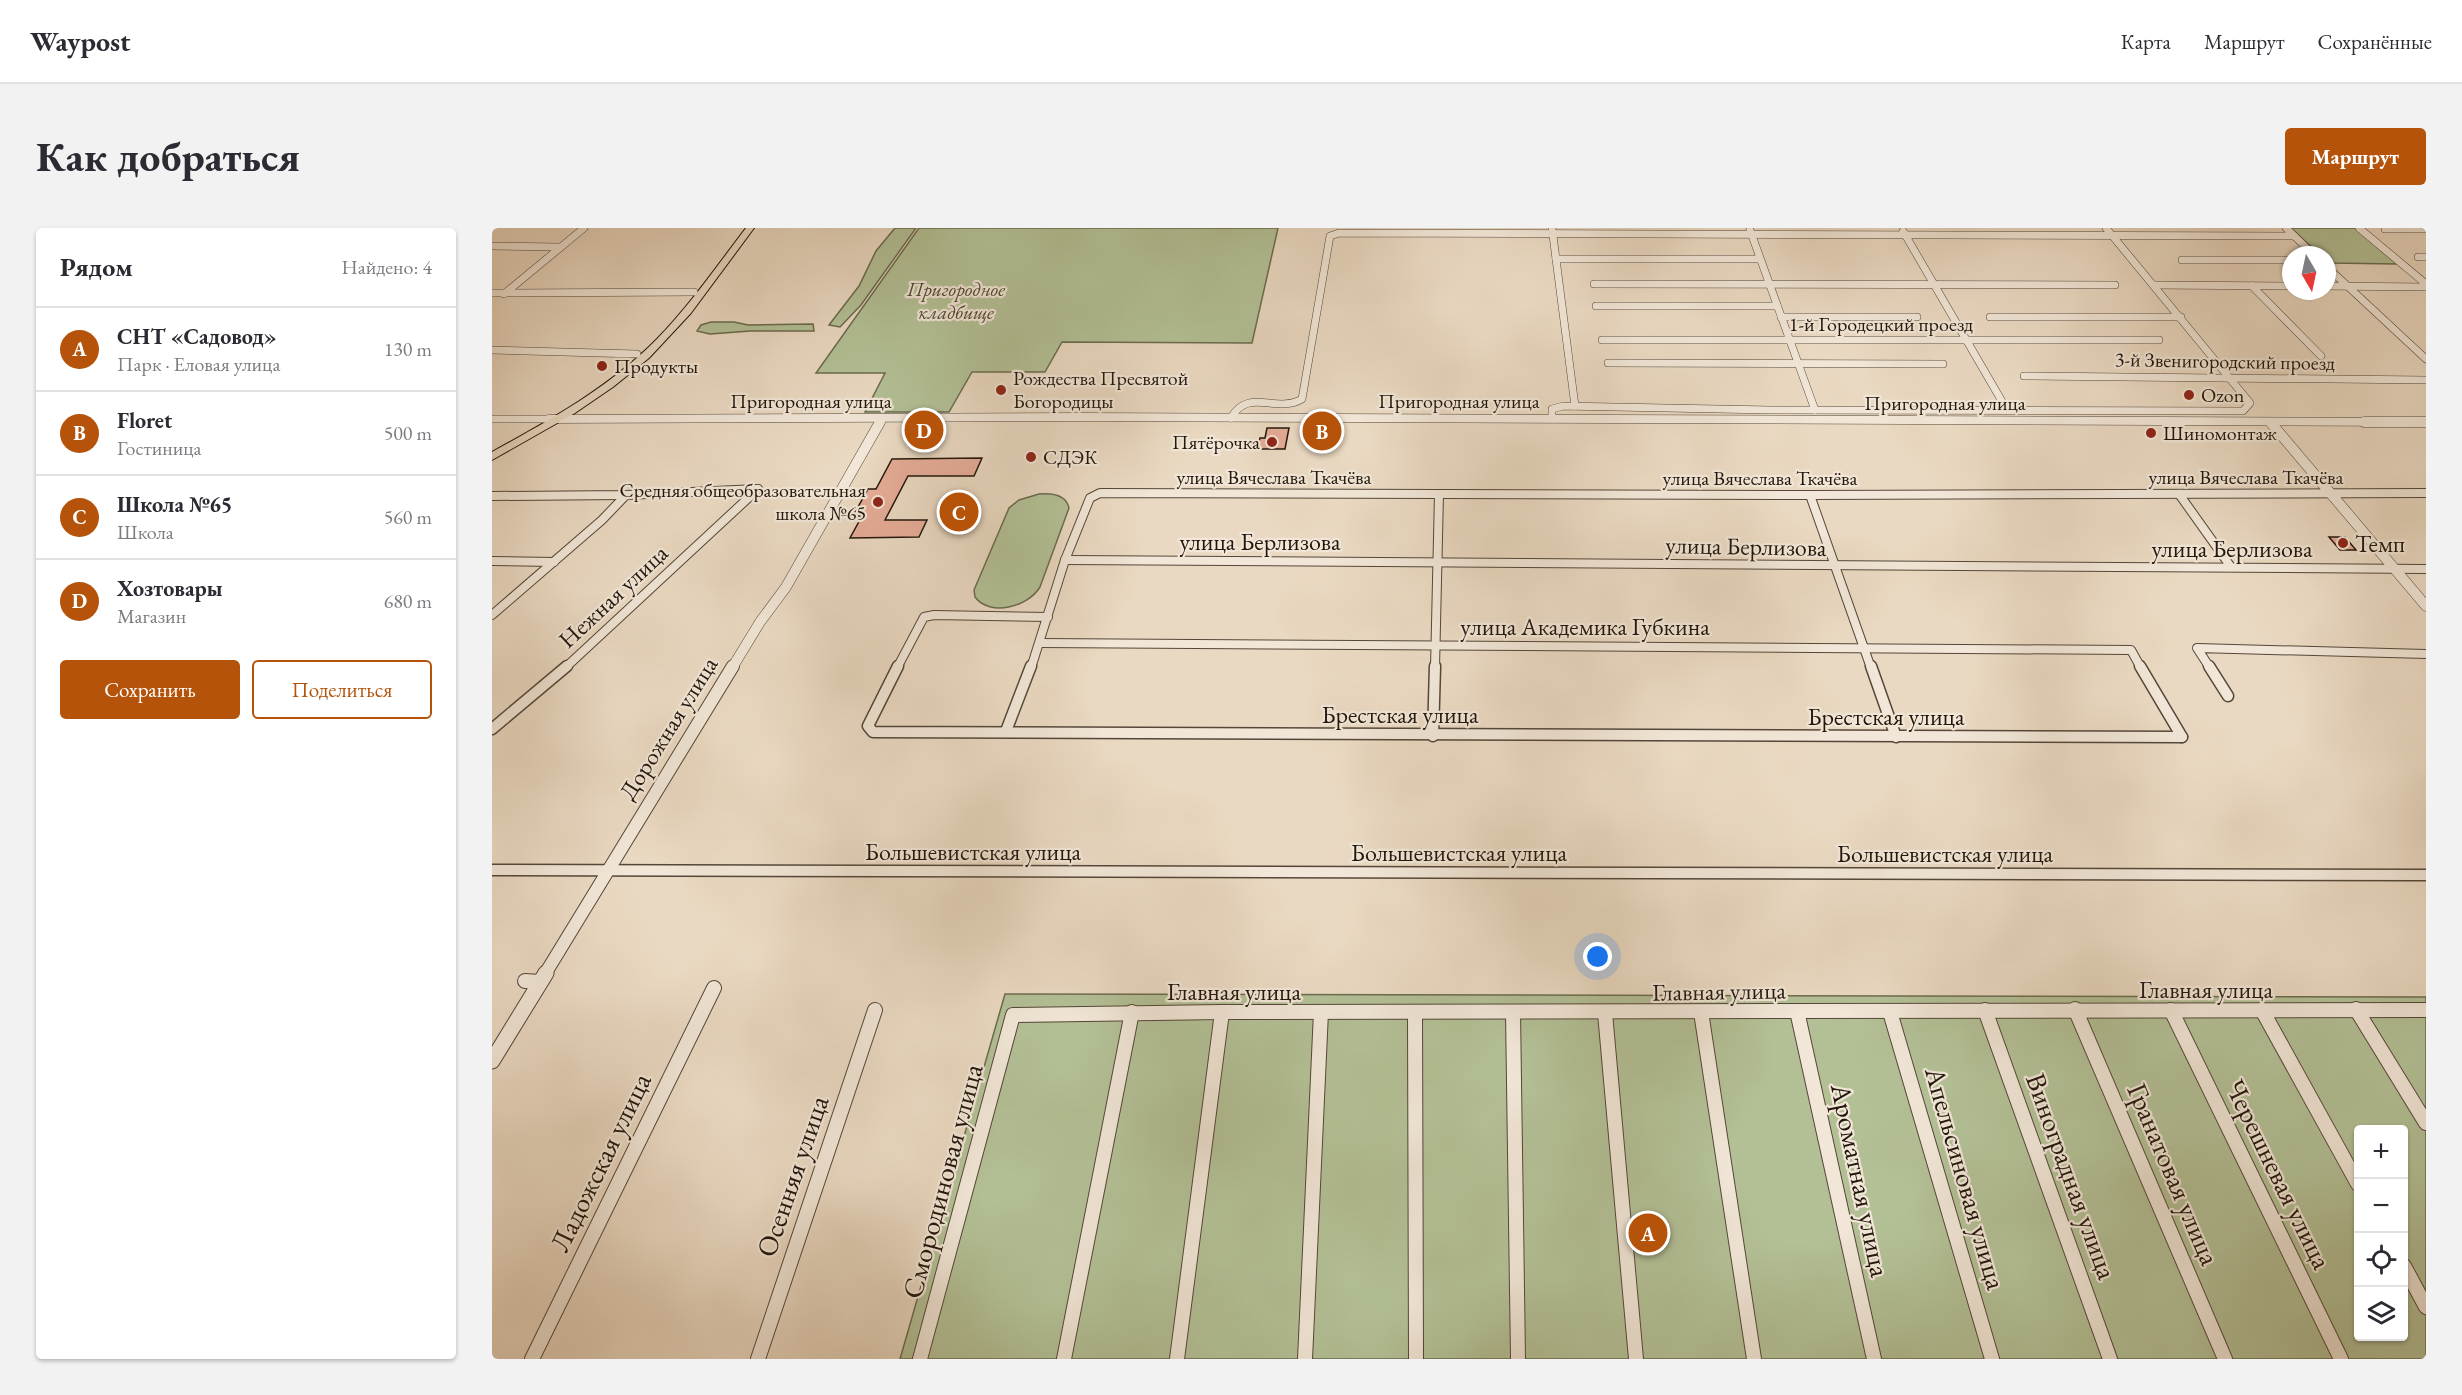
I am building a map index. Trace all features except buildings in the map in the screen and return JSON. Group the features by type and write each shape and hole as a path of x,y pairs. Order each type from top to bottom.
{"main road":[{"path":"492,450 549,419 607,379 637,354 694,292 741,228"},
{"path":"492,457 562,419 618,379 647,354 681,319 750,228"}],"street":[{"path":"504,294 584,228"},
{"path":"1552,419 1552,409 1575,406 1770,410 2243,411 2250,403 2106,228"},
{"path":"2286,228 2305,246"},
{"path":"2359,228 2426,286"},
{"path":"2385,229 2426,229"},
{"path":"1552,231 1575,406"},
{"path":"1231,418 1234,409 1244,403 1293,404 1302,399 1330,236 1339,233 1750,231 2294,236"},
{"path":"1750,231 1815,410"},
{"path":"1903,232 2007,410"},
{"path":"492,246 559,247"},
{"path":"1556,259 1760,259"},
{"path":"2182,260 2282,260"},
{"path":"2336,275 2426,359"},
{"path":"1594,284 2115,285"},
{"path":"2154,285 2282,286"},
{"path":"2252,286 2321,356"},
{"path":"2336,286 2426,286"},
{"path":"492,293 694,292"},
{"path":"1596,306 1777,306"},
{"path":"1781,317 1917,317"},
{"path":"1990,317 2181,317"},
{"name":"1-й Городецкий проезд","path":"1602,340 2159,340"},
{"path":"492,350 637,354"},
{"path":"1608,363 1943,364"},
{"name":"3-й Звенигородский проезд","path":"2024,376 2426,380"},
{"path":"1770,410 1773,420"},
{"path":"2023,410 2028,421"},
{"name":"Пригородная улица","path":"492,419 1231,418 2426,422"},
{"name":"Дорожная улица","path":"492,1061 532,982 607,871 760,622 786,587 882,419"},
{"path":"2271,423 2426,606"},
{"name":"Нежная улица","path":"494,725 572,662 758,489 626,495"},
{"name":"улица Вячеслава Ткачёва","path":"1065,561 1090,498 1094,495 2426,493"},
{"path":"1433,736 1439,494"},
{"path":"2179,494 2231,567"},
{"path":"492,496 626,495"},
{"path":"492,615 554,562 626,495"},
{"path":"1810,495 1896,737"},
{"path":"492,561 554,562"},
{"path":"1006,731 1040,643 1065,561"},
{"name":"улица Берлизова","path":"1065,561 1436,561 2426,569"},
{"name":"Брестская улица","path":"1048,617 934,615 924,617 868,726 873,732 1006,731 1433,736 2182,737"},
{"name":"улица Академика Губкина","path":"1040,643 2131,650 2182,737"},
{"path":"2228,696 2197,648 2426,654"},
{"name":"Большевистская улица","path":"492,870 2426,875"},
{"name":"Ладожская улица","path":"532,1359 714,988"},
{"name":"Гранатовая улица","path":"2075,1009 2225,1359"},
{"path":"2356,1009 2426,1123"},
{"name":"Осенняя улица","path":"758,1359 875,1010"},
{"name":"Виноградная улица","path":"1985,1010 2110,1359"},
{"name":"Черешневая улица","path":"2171,1010 2341,1359"},
{"path":"2262,1010 2355,1179"},
{"name":"Главная улица","path":"1013,1016 1132,1012 2426,1010"},
{"name":"Ароматная улица","path":"1797,1011 1874,1359"},
{"path":"1064,1359 1132,1012"},
{"path":"1177,1359 1222,1012"},
{"path":"1305,1359 1321,1012"},
{"path":"1414,1012 1416,1359"},
{"path":"1513,1012 1518,1359"},
{"path":"1701,1012 1754,1359"},
{"name":"Апельсиновая улица","path":"1890,1012 1992,1359"},
{"path":"1605,1013 1636,1359"},
{"name":"Смородиновая улица","path":"920,1359 1013,1016"},
{"path":"2408,1275 2426,1307"}],"green space":[{"path":"895,228 916,228 861,305 840,327 829,325 859,286 876,251"},
{"name":"Пригородное кладбище","path":"919,228 1278,228 1252,343 1062,342 1045,372 972,372 949,412 865,412 885,373 816,373"},
{"path":"2291,228 2355,228 2397,264 2336,263 2336,246 2310,246"},
{"path":"711,322 734,322 748,325 813,324 814,331 750,331 710,334 697,331 701,325"},
{"path":"1039,494 1053,494 1061,497 1069,508 1040,587 1027,600 1018,604 1009,607 990,607 975,597 974,590 1009,508 1019,500"},
{"path":"1005,994 2426,997 2426,1359 900,1359"}],"place":[{"name":"Продукты","path":"602,366"},
{"name":"Рождества Пресвятой Богородицы","path":"1001,390"},
{"name":"Ozon","path":"2189,395"},
{"name":"Хозтовары","path":"924,430"},
{"name":"Floret","path":"1322,431"},
{"name":"Шиномонтаж","path":"2151,433"},
{"name":"Пятёрочка","path":"1272,442"},
{"name":"СДЭК","path":"1031,457"},
{"name":"Средняя общеобразовательная школа №65","path":"878,502"},
{"name":"Школа №65","path":"959,512"},
{"name":"Темп","path":"2343,543"},
{"name":"СНТ «Садовод»","path":"1648,1233"}]}
